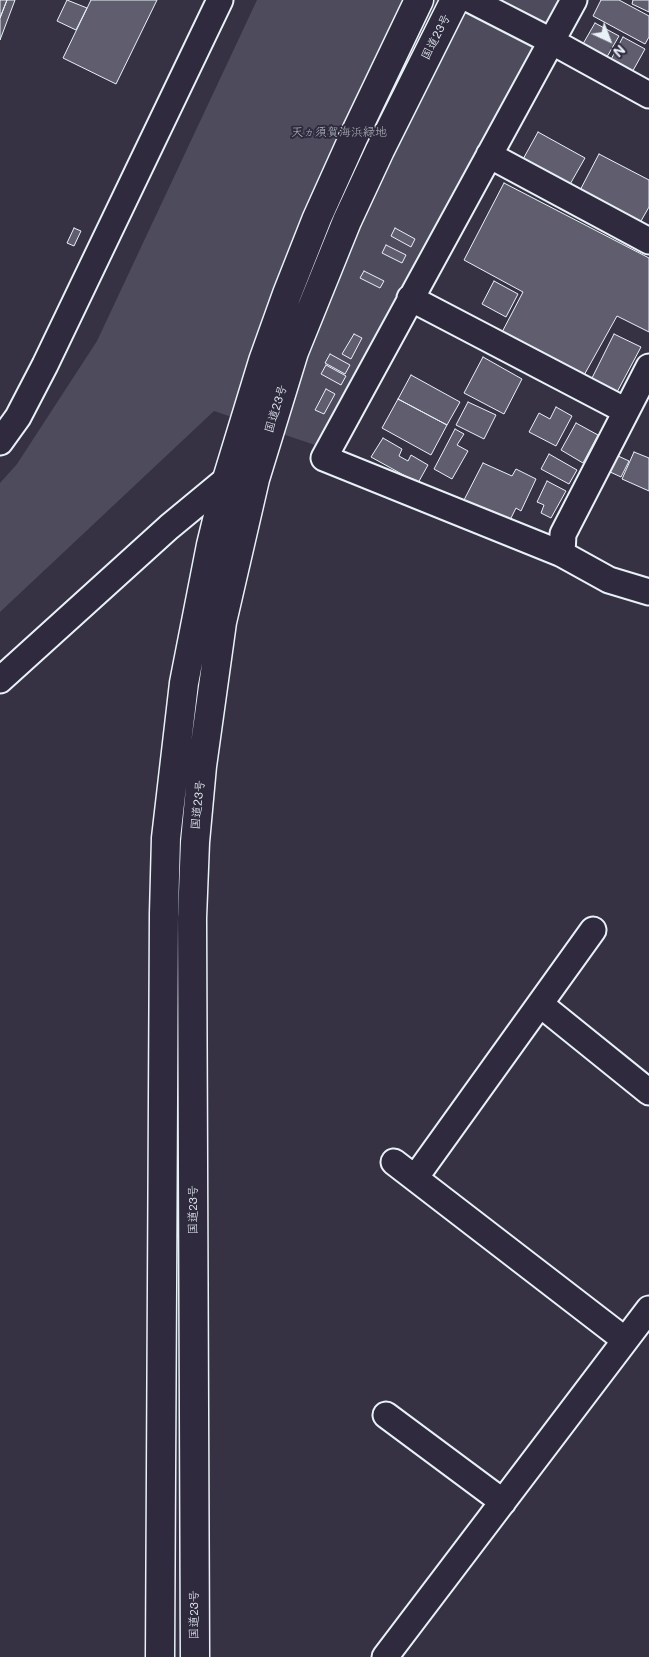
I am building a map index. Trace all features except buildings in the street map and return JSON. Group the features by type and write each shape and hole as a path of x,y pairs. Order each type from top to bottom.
{"highway":[{"path":"160,1657 163,1003 166,838 184,683 209,554 227,479 263,361 290,285 317,218 419,0"},
{"name":"国道23号","path":"195,1657 192,908 194,842 202,766 222,622 255,479 294,352 347,221 380,150 455,0"}],"street":[{"path":"0,442 18,416 45,365 220,0"},
{"path":"471,0 649,95"},
{"path":"574,0 324,458 562,554 609,580 649,592"},
{"path":"489,155 649,241"},
{"path":"410,298 634,411"},
{"path":"562,554 563,534 634,411 649,367"},
{"path":"0,680 169,527 227,479"},
{"path":"415,1178 593,930"},
{"path":"540,1004 649,1092"},
{"path":"394,1162 625,1340"},
{"path":"385,1657 649,1308"},
{"path":"386,1415 503,1502"}],"green space":[{"name":"天ヵ須賀海浜緑地","path":"257,0 560,0 315,445 214,411 0,612 0,483 17,464 97,341"}]}
